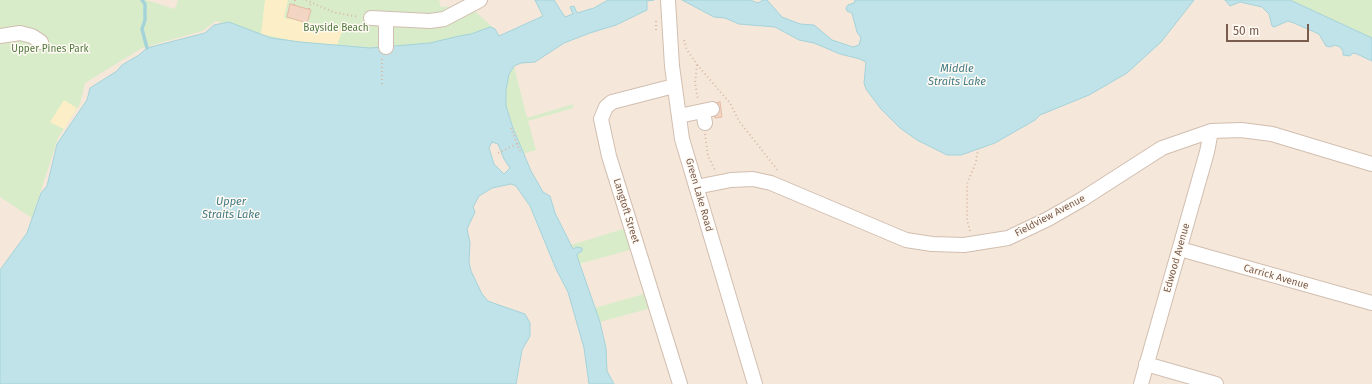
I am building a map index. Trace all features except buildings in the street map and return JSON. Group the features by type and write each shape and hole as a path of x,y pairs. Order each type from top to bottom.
{"street":[{"path":"371,18 386,20 430,21 444,19 480,0"},
{"name":"Green Lake Road","path":"668,0 674,86 682,139 755,384"},
{"path":"384,50 386,20"},
{"path":"0,36 20,33 32,36 41,42"},
{"name":"Langtoft Street","path":"674,86 612,102 606,107 602,119 610,156 680,384"},
{"path":"679,116 707,114"},
{"name":"Fieldview Avenue","path":"696,187 730,180 753,179 785,187 881,231 906,240 932,244 964,245 1008,238 1048,219 1081,200 1162,148 1211,131 1241,130 1272,134 1372,164"},
{"name":"Edwood Avenue","path":"1141,384 1208,152 1211,131"},
{"name":"Carrick Avenue","path":"1180,249 1372,303"},
{"path":"1146,364 1216,384"}],"path":[{"path":"294,5 295,0"},
{"path":"306,0 346,16 371,18"},
{"path":"309,9 311,3"},
{"path":"683,38 687,50 699,67 730,103 740,120 779,172 785,187"},
{"path":"382,85 384,50"},
{"path":"511,128 520,151"},
{"path":"498,153 517,144"},
{"path":"967,220 967,190 970,176 976,162 978,149"}],"shaded area":[{"path":"0,0 1372,0 1372,384 0,384"}],"green space":[{"name":"Upper Pines Park","path":"0,0 146,0 175,9 178,0 439,0 441,7 469,6 495,29 419,47 335,58 216,21 202,31 142,48 85,83 80,104 58,138 32,218 0,197"},
{"path":"1290,0 1372,0 1372,38"},
{"path":"514,66 527,118 573,104 573,108 528,121 536,150 523,154 506,106 506,90 509,74"},
{"path":"626,228 633,249 579,264 577,254 571,245"},
{"path":"647,293 651,308 600,322 595,308"}],"sand":[{"path":"265,0 288,0 284,18 343,29 337,45 300,42 261,34"},
{"path":"64,100 77,108 64,129 50,122"}],"water":[{"name":"Upper Straits Lake","path":"535,0 554,0 565,17 573,14 570,7 574,6 577,13 594,8 608,0 654,0 647,1 647,10 616,25 564,43 535,62 521,63 514,66 509,74 506,90 506,106 513,128 531,171 543,192 550,196 555,213 573,249 577,247 582,248 582,251 577,254 578,259 600,322 606,348 607,371 614,384 589,384 584,348 568,292 556,269 530,206 516,186 511,184 492,188 479,196 473,207 475,212 467,229 470,243 469,262 471,271 482,294 488,301 525,314 530,323 530,336 522,350 516,384 0,384 0,270 27,233 41,193 47,186 57,144 87,100 90,88 117,71 122,65 139,55 147,48 205,33 214,25 229,22 271,38 370,48 430,43 471,34 490,27 495,29 499,36 543,16","holes":["492,142 498,144 504,159 510,168 504,174 494,164 489,148"]},
{"name":"Middle Straits Lake","path":"682,0 750,0 758,3 763,0 767,0 782,17 800,24 814,25 832,40 853,47 859,45 861,38 857,32 852,13 847,11 846,8 848,5 854,3 855,0 1194,0 1161,42 1127,73 1089,95 1040,115 1035,120 995,143 961,155 947,155 917,140 900,128 881,109 866,89 864,83 866,62 840,54 814,43 799,40 775,27 739,24 725,18 714,17"},
{"path":"1225,0 1290,0 1372,38 1372,61 1353,53 1350,56 1343,55 1343,51 1340,47 1335,45 1330,47 1326,46 1319,34 1294,23 1288,21 1274,27 1272,26 1269,14 1262,7 1240,2 1230,6"}],"waterway":[{"path":"142,0 145,4 145,20 142,29 147,48"}],"park label":[{"name":"Bayside Beach","path":"336,28"}]}
